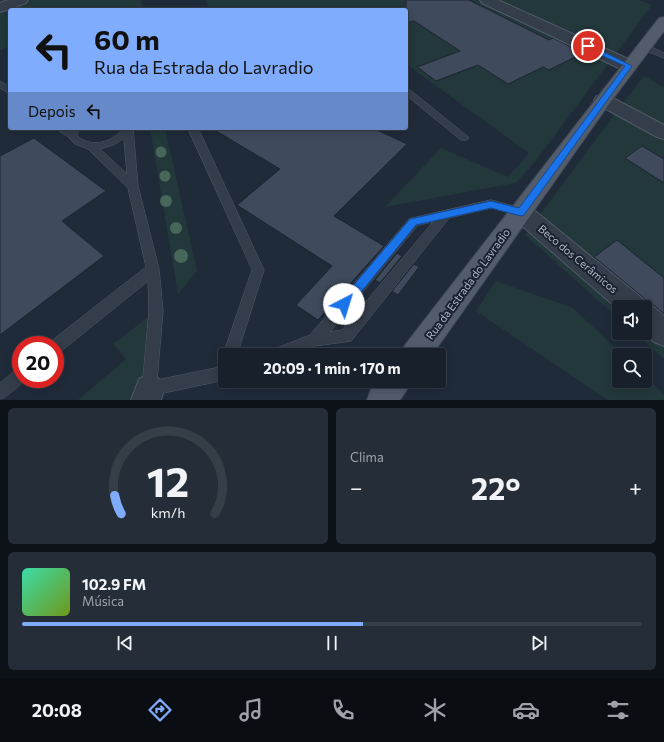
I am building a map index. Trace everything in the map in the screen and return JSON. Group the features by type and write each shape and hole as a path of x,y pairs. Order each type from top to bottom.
{"main road":[{"name":"Rua da Estrada do Lavradio","path":"420,348 603,100 664,21"},
{"path":"382,400 391,388"}],"street":[{"path":"0,8 21,0"},
{"path":"487,0 629,66"},
{"path":"603,100 664,133"},
{"name":"Beco dos Cerâmicos","path":"521,212 626,300"},
{"path":"652,322 664,332"}],"lane":[{"path":"644,47 664,56"},
{"path":"408,93 464,138"},
{"path":"73,131 76,142 83,146 92,146 112,142 121,137 126,130"},
{"path":"128,130 133,186 153,269 156,311 147,395 218,374"},
{"path":"194,130 258,270 232,348"},
{"path":"92,146 133,186"},
{"path":"315,340 413,222 491,204 521,212"},
{"path":"295,348 315,340 346,336 445,214"},
{"path":"64,340 153,269"},
{"path":"0,392 12,382"}],"green space":[{"path":"0,0 141,0 143,8 8,8 8,47 0,50"},
{"path":"206,0 639,0 652,5 537,159 516,183 385,207 441,148 508,177 529,153 408,65 408,8 208,8"},
{"path":"644,76 664,87 664,359 643,340 652,340 652,300 612,300 612,313 525,235"},
{"path":"150,130 165,130 197,271 178,294"},
{"path":"496,281 573,308 616,348 612,348 612,388 652,388 652,383 664,394 664,400 608,400 476,311"},
{"path":"156,311 159,359 132,400 78,400 126,359 113,344"}],"building":[{"path":"406,0 469,0 549,40 553,38 583,53 549,70 543,67 508,84 478,65 436,81 417,67 460,51 414,21 408,22 408,8 406,8"},
{"path":"214,130 377,130 407,144 334,216 384,246 318,320 296,305 332,266 237,205 280,169"},
{"path":"34,138 106,191 62,221 104,256 0,335 0,156"},
{"path":"642,146 664,159 664,183 625,158"},
{"path":"617,240 664,278 664,314 652,305 652,300 645,300 594,257"},
{"path":"397,253 402,256 380,283 375,280"},
{"path":"414,264 419,267 398,295 392,291"}],"route":[{"path":"344,304 413,222 491,204 521,212 629,66 588,46"}]}
